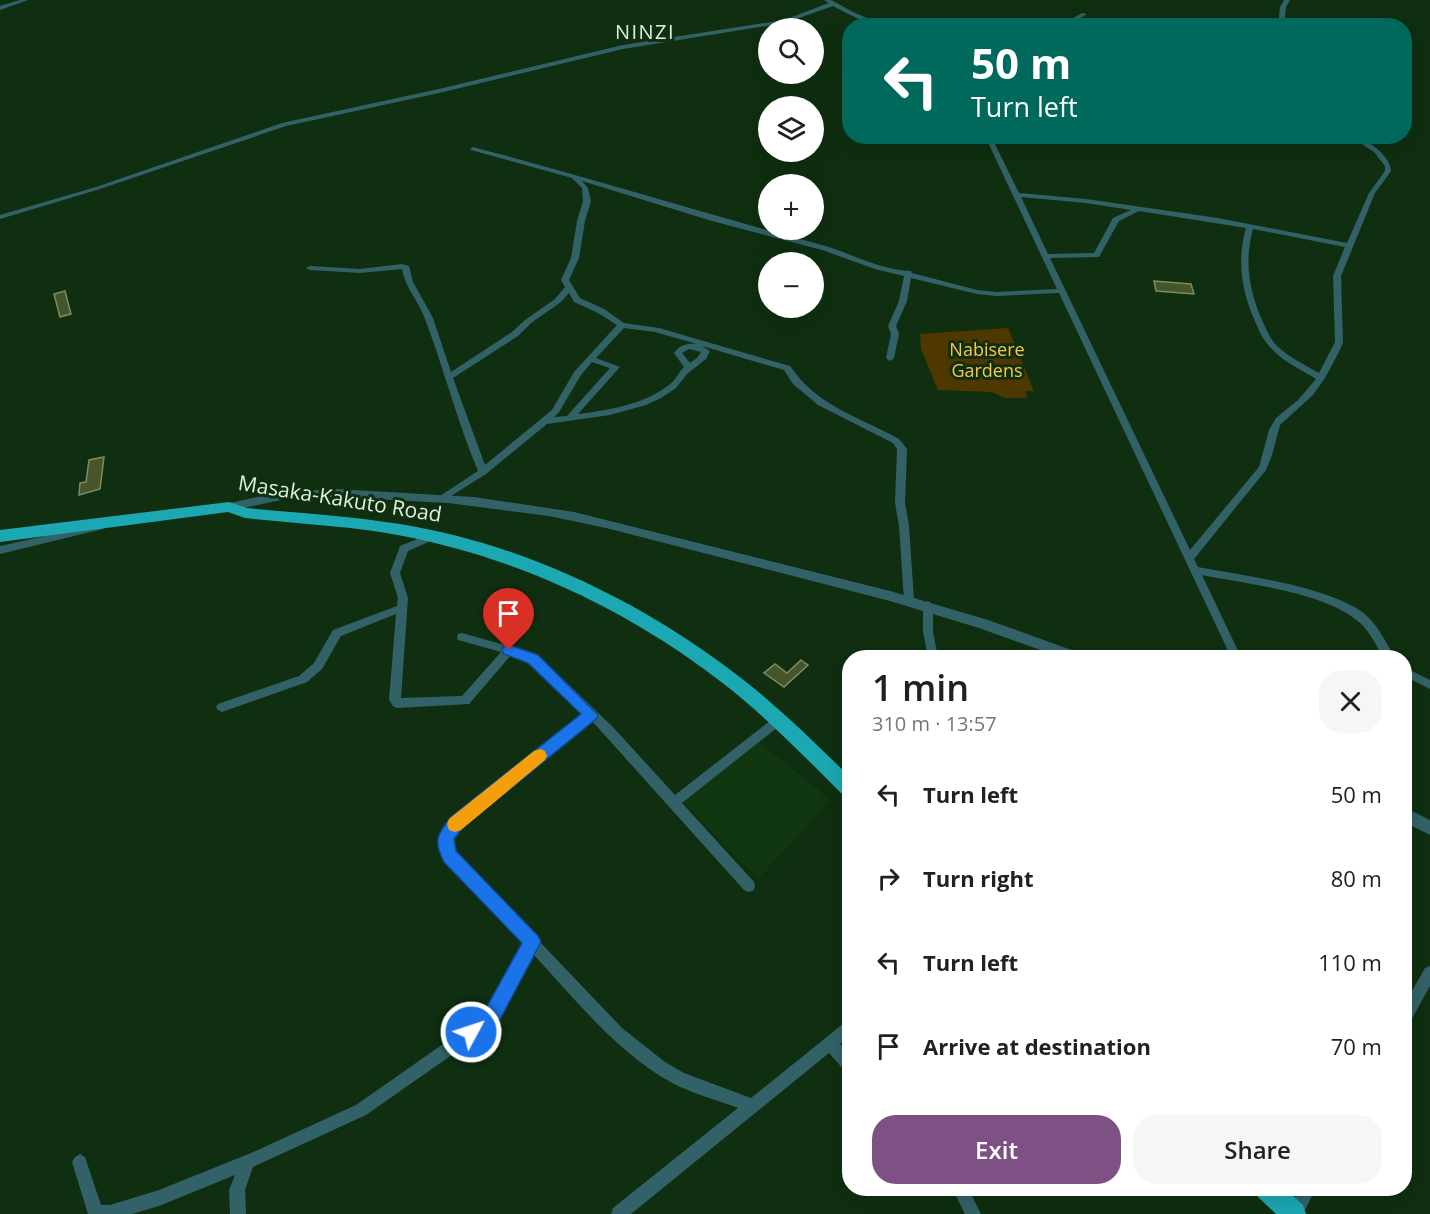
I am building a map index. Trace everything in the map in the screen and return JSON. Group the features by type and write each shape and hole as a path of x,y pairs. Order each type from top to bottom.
{"highway":[{"name":"Masaka-Kakuto Road","path":"0,536 229,507 245,513 389,529 499,554 620,606 700,656 779,720 842,781"},
{"path":"1275,1196 1294,1214"}],"street":[{"path":"0,8 25,0"},
{"path":"1282,18 1283,7 1287,0"},
{"path":"0,217 191,158 278,126 439,91 622,47 773,23 830,2 866,18"},
{"path":"1077,18 1084,14"},
{"path":"992,144 1233,650"},
{"path":"1189,558 1263,468 1269,457 1273,428 1279,419 1304,400 1321,378 1339,342 1335,282 1372,193 1388,171 1388,166 1376,152 1364,144"},
{"path":"472,149 825,248 878,267 987,294 1060,291"},
{"path":"575,177 585,188 587,201 575,258 566,280 577,300 601,311 622,325 656,330 787,368 799,387 809,395 834,411 896,441 902,449 900,503 909,600"},
{"path":"1016,195 1086,201 1250,225 1350,246"},
{"path":"1045,256 1096,255 1116,220 1137,209"},
{"path":"1250,225 1246,237 1244,280 1255,313 1273,346 1289,359 1321,378"},
{"path":"310,268 351,271 405,267 409,287 428,315 465,432 483,472"},
{"path":"890,358 895,334 892,326 903,301 908,273"},
{"path":"449,377 507,340 520,327 561,299 569,287"},
{"path":"443,498 483,472 545,421 558,408 577,374 622,325"},
{"path":"570,418 616,367 591,359"},
{"path":"545,421 618,411 671,388 689,368"},
{"path":"229,507 265,496 343,493 495,503 574,516 928,605 1009,631 1056,650"},
{"path":"0,550 136,519"},
{"path":"432,537 408,546 401,554 395,573 403,598 395,700 397,703 465,701 509,650"},
{"path":"1194,570 1297,591 1338,603 1360,616 1385,650"},
{"path":"928,605 928,632 932,650"},
{"path":"222,707 303,679 318,666 337,633 402,608"},
{"path":"462,637 533,659 608,729 749,886"},
{"path":"1412,675 1430,685"},
{"path":"591,715 457,822 446,837 446,848 450,857 617,1033 660,1067 680,1079 752,1106"},
{"path":"674,802 779,720"},
{"path":"1412,818 1430,828"},
{"path":"80,1162 91,1204 95,1212 102,1213 156,1198 247,1163 361,1110 491,1019 532,942"},
{"path":"1412,1010 1425,996 1430,973"},
{"path":"619,1214 842,1034"},
{"path":"830,1044 842,1057"},
{"path":"238,1214 237,1190 247,1163"},
{"path":"964,1196 973,1214"},
{"path":"1294,1214 1304,1196"}],"shaded area":[{"path":"759,742 831,800 758,879 683,802"}],"green space":[{"name":"Nabisere Gardens","path":"1008,328 1034,391 1026,391 1027,398 1005,398 992,392 938,390 921,349 920,334"}],"building":[{"path":"1154,281 1191,284 1194,294 1156,291"},
{"path":"65,291 71,314 60,317 54,294"},
{"path":"104,457 100,489 79,495 80,483 86,482 89,460"},
{"path":"801,660 808,665 784,687 764,673 775,664 787,673"}],"slow traffic":[{"path":"455,824 540,756"}],"district":[{"name":"NINZI","path":"645,32"}],"route":[{"path":"471,1032 491,1019 532,942 450,857 446,848 446,837 457,822 591,715 542,666 525,655 509,650"}]}
